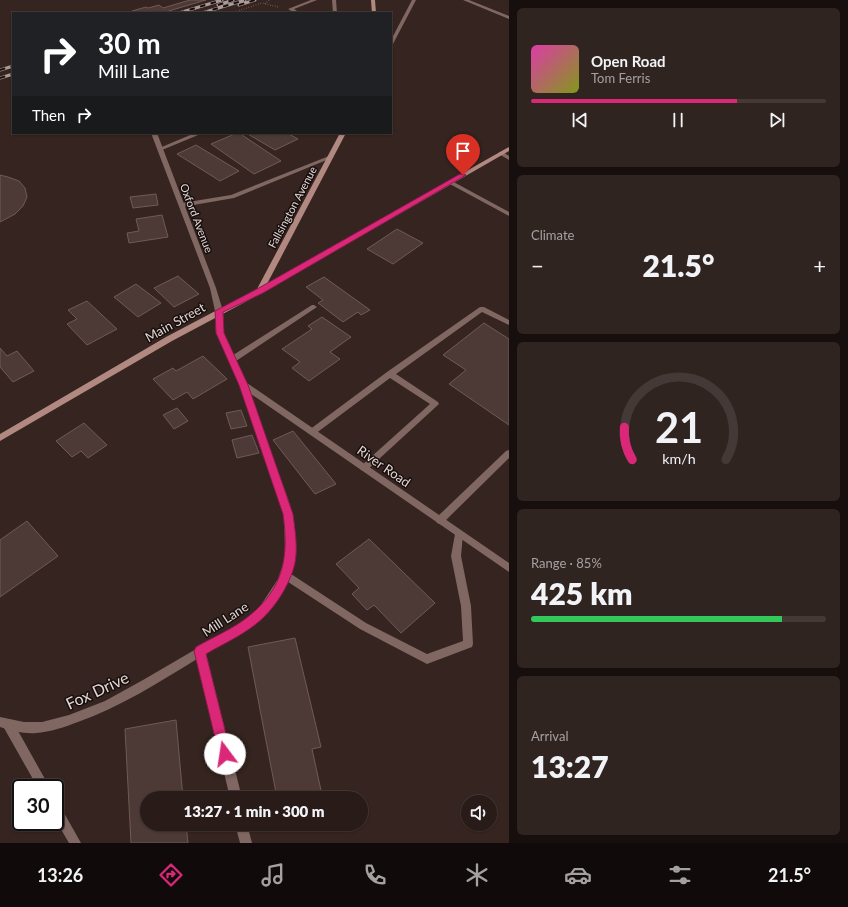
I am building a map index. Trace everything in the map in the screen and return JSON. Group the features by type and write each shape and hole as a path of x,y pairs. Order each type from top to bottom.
{"main road":[{"path":"373,0 374,12"},
{"name":"Fallsington Avenue","path":"260,291 342,134"},
{"name":"Main Street","path":"0,438 219,311 260,291 509,149"}],"street":[{"path":"296,12 290,9 315,0"},
{"path":"334,0 335,12"},
{"path":"392,42 414,0"},
{"path":"465,0 509,18"},
{"name":"Oxford Avenue","path":"154,134 213,288 219,311"},
{"path":"160,149 198,134"},
{"path":"501,153 509,158"},
{"path":"182,206 232,197 331,156"},
{"path":"450,182 509,214"},
{"path":"233,359 314,307"},
{"path":"312,432 390,374 482,309 509,323"},
{"name":"Mill Lane","path":"219,311 219,329 244,385 288,514 291,536 289,563 286,574 268,605 252,620 200,651 234,791"},
{"path":"364,468 435,404 390,374"},
{"name":"River Road","path":"244,385 509,568"},
{"path":"440,520 509,453"},
{"path":"286,574 363,626 427,659 468,644 466,606 456,556 459,534"},
{"name":"Fox Drive","path":"4,723 21,728 46,727 77,719 141,687 200,651"},
{"path":"4,723 38,779"},
{"path":"64,824 75,843"},
{"path":"243,831 246,843"}],"path":[{"path":"265,4 269,0"},
{"path":"236,12 265,4 281,9"}],"building":[{"path":"190,0 206,0 165,12 132,11 159,5 163,8"},
{"path":"235,134 240,134 281,161 254,174 211,144"},
{"path":"248,134 289,134 298,139 275,150"},
{"path":"196,145 239,171 220,181 177,154"},
{"path":"0,175 19,181 25,188 27,197 23,206 15,214 0,222"},
{"path":"156,194 158,205 133,208 130,197"},
{"path":"162,215 168,237 129,243 127,233 139,231 136,219"},
{"path":"397,229 423,243 393,264 367,249"},
{"path":"178,276 199,294 174,307 154,288"},
{"path":"324,277 370,310 361,315 358,312 343,322 318,303 323,300 306,287"},
{"path":"136,284 161,303 138,317 114,297"},
{"path":"87,301 117,329 87,345 67,324 77,319 68,310"},
{"path":"322,317 351,337 330,352 340,359 309,381 292,368 300,362 282,349 312,329 308,326"},
{"path":"484,323 509,339 509,425 449,384 466,370 443,355"},
{"path":"0,348 7,356 17,351 34,371 13,382 0,367"},
{"path":"203,356 227,379 193,399 187,392 173,400 153,379 173,368 176,371"},
{"path":"177,408 188,421 174,429 163,415"},
{"path":"241,410 247,426 231,429 226,413"},
{"path":"84,423 107,445 88,458 81,451 72,457 56,441"},
{"path":"293,431 336,484 315,494 273,440"},
{"path":"252,435 259,453 237,458 232,440"},
{"path":"27,521 58,556 0,597 0,540"},
{"path":"369,539 435,603 401,633 374,605 367,610 352,594 359,588 336,564"},
{"path":"295,638 321,747 312,749 321,791 276,791 248,647"},
{"path":"176,720 182,791 140,791 140,831 187,831 188,843 131,843 125,729"}],"railway":[{"path":"182,12 222,0"},
{"path":"218,5 233,0"},
{"path":"205,12 245,0"},
{"path":"239,5 255,0"},
{"path":"0,70 12,66"},
{"path":"0,78 12,74"}],"route":[{"path":"225,754 200,651 252,620 268,605 283,581 289,563 291,536 288,514 244,385 220,333 219,311 260,291 463,175"}]}
